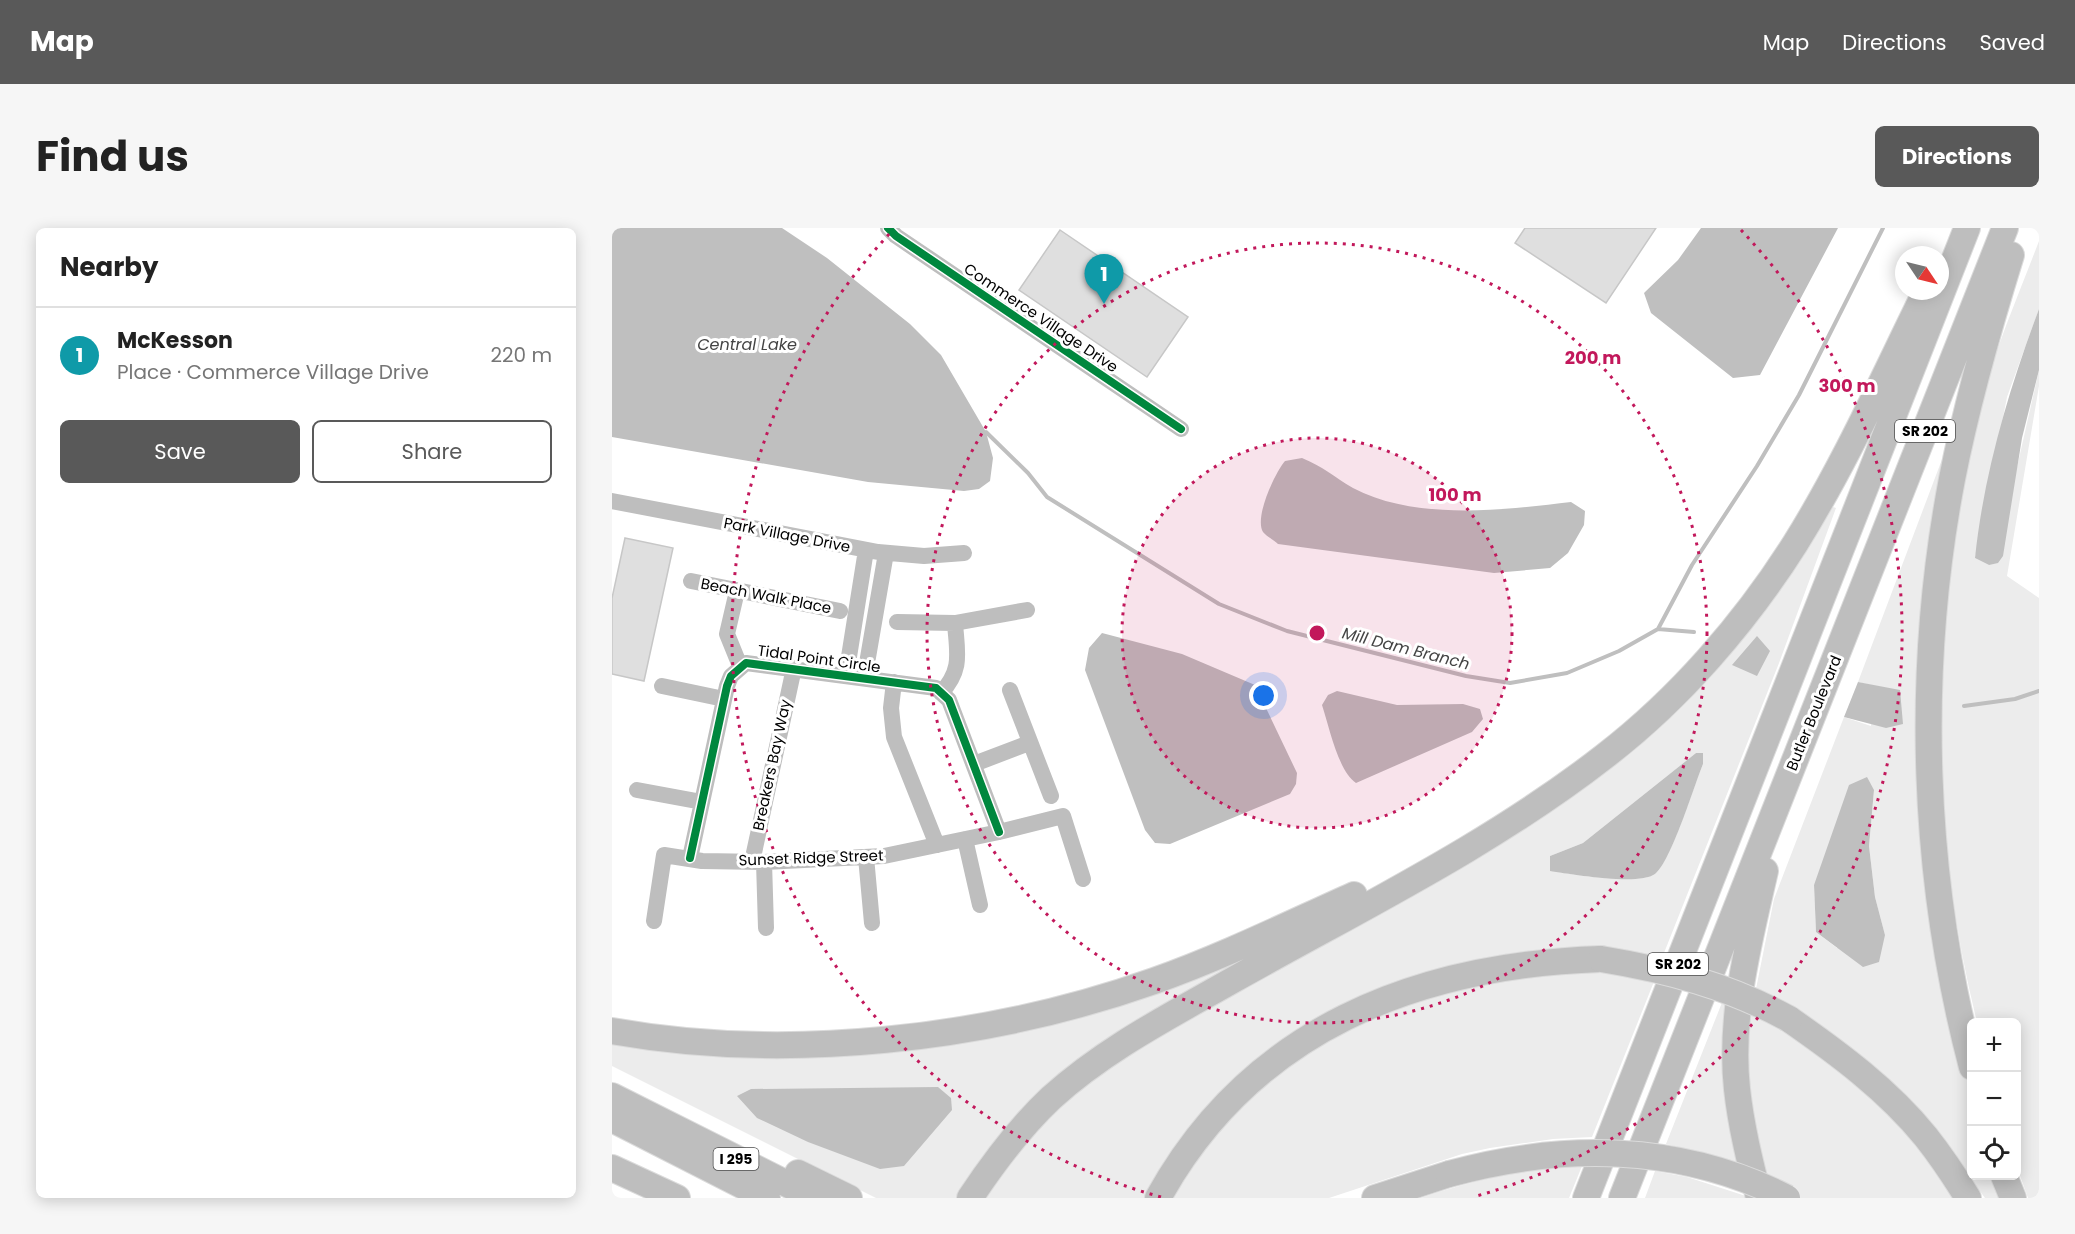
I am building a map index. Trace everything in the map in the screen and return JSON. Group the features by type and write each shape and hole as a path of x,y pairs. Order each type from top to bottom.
{"highway":[{"path":"1949,254 1966,228"},
{"name":"SR 202","path":"1586,1198 1966,228"},
{"name":"Butler Boulevard","path":"1622,1198 2005,228"},
{"path":"1967,1049 1947,952 1935,855 1929,749 1932,647 1939,562 1960,439 1982,349 2020,228"},
{"path":"970,1198 1006,1146 1029,1119 1053,1096 1102,1058 1131,1038 1491,834 1569,783 1634,732 1693,674 1740,621 1769,582 1820,502 1921,300"},
{"path":"1759,1198 1746,1146 1736,1088 1735,1034 1754,923 1784,788"},
{"path":"612,1030 640,1035 738,1043 818,1043 897,1038 1005,1021 1113,994 1196,965 1491,834"},
{"path":"1158,1198 1192,1146 1230,1102 1271,1065 1342,1019 1398,993 1470,973 1553,960 1601,959 1703,981 1758,1001 1789,1019 1842,1057 1886,1095 1926,1136 1968,1198"},
{"name":"I 295","path":"612,1096 814,1198"},
{"name":"I 295","path":"612,1119 766,1198"},
{"path":"658,1120 722,1137 849,1198"},
{"path":"1375,1198 1449,1174 1499,1161 1548,1154 1623,1153 1715,1170 1786,1198"},
{"path":"612,1168 677,1198"},
{"path":"2006,1180 2013,1198"},
{"path":"612,1187 636,1198"}],"street":[{"name":"Commerce Village Drive","path":"888,228 896,236 1181,429"},
{"name":"Park Village Drive","path":"612,501 886,553 924,556 964,553"},
{"path":"866,550 848,663 853,677 866,669 886,553"},
{"name":"Beach Walk Place","path":"691,581 840,611"},
{"path":"737,591 727,634 740,666"},
{"path":"897,622 955,622 1027,610"},
{"path":"955,622 958,662 953,680 941,693 949,700 999,832"},
{"name":"Tidal Point Circle","path":"690,858 724,699 731,676 740,666 746,663 794,668 936,688 941,693"},
{"name":"Breakers Bay Way","path":"766,928 758,862 794,668"},
{"path":"894,682 891,708 894,737 937,846"},
{"path":"662,686 724,699"},
{"path":"1010,690 1051,796"},
{"path":"974,764 1029,743"},
{"path":"637,790 702,802"},
{"name":"Sunset Ridge Street","path":"654,921 664,855 702,861 758,862 884,856 1063,816 1083,879"},
{"path":"965,839 980,905"},
{"path":"866,857 872,923"}],"shaded area":[{"path":"2039,241 2039,309 2007,397 1975,558 1989,565 2013,485 2039,370 2039,386 2007,576 2039,598 2039,1198 2028,1198 2021,1178 2021,1018 1976,1018 1961,946 1949,868 1942,788 1940,708 1943,628 1951,548 1965,470 1983,394 2002,336"},
{"path":"1956,432 1926,663 1960,1039 1967,1066 1967,1174 1810,1018 1790,1004 1756,989 1774,899 1844,717 1871,726 1871,685 1858,682 1941,462","holes":["1874,790 1869,846 1875,897 1885,935 1837,948 1816,932 1814,885"]},
{"path":"1833,507 1836,508 1779,663 1662,958 1624,950 1583,948 1540,950 1451,965 1409,978 1370,992 1335,1009 1149,1198 984,1198 1011,1157 1067,1098 1141,1045 1492,841 1744,636 1795,568","holes":["1696,753 1703,753 1703,764 1681,823 1668,855 1655,874 1635,879 1620,879 1550,870 1550,856 1583,843"]},
{"path":"1276,941 1108,1040 961,1198 876,1198 612,1066 612,1036 890,1043","holes":["774,1089 843,1090 738,1096"]},
{"path":"1598,971 1655,979 1592,1137 1553,1139 1462,1154 1329,1198 1173,1198 1209,1143 1254,1094 1287,1066 1381,1011 1483,981"},
{"path":"1723,1000 1733,1004 1740,1163 1666,1144"},
{"path":"1747,1010 1794,1035 1817,1051 1883,1105 1918,1145 1954,1198 1767,1198 1749,1127"},
{"path":"1582,1166 1569,1198 1421,1198 1500,1176 1541,1169"},
{"path":"1655,1171 1687,1177 1752,1198 1645,1198"},
{"path":"1972,1180 1998,1180 2005,1198 1985,1198"}],"water":[{"name":"Central Lake","path":"612,228 782,228 827,258 910,324 941,355 986,432 993,458 990,481 979,489 964,491 868,482 612,437"},
{"path":"1701,228 1838,228 1760,375 1733,378 1651,313 1644,293 1678,260"},
{"path":"2039,309 2039,370 2022,438 2003,556 1998,563 1989,565 1975,558 1991,463 2008,400"},
{"path":"1302,458 1353,488 1377,498 1404,505 1432,509 1489,510 1571,502 1585,511 1584,525 1568,553 1550,568 1494,573 1278,544 1263,532 1261,516 1263,506 1271,485 1285,461"},
{"path":"1102,633 1182,654 1255,685 1297,773 1296,784 1290,794 1170,844 1155,843 1145,830 1085,670 1089,648"},
{"path":"1757,636 1770,651 1757,676 1732,665"},
{"path":"1858,682 1900,690 1903,724 1886,728 1844,717"},
{"path":"1337,691 1397,705 1463,704 1480,709 1483,719 1472,732 1356,783 1339,759 1322,705 1328,695"},
{"path":"1696,753 1703,753 1703,764 1675,840 1655,874 1635,879 1620,879 1550,871 1550,856 1583,843"},
{"path":"1867,777 1874,790 1869,846 1875,897 1885,935 1879,962 1863,967 1816,932 1814,885 1849,785"},
{"path":"938,1087 951,1098 952,1110 904,1166 880,1169 808,1142 757,1118 737,1096 751,1089"}],"building":[{"path":"1525,228 1656,228 1606,303 1515,243"},
{"path":"1060,230 1188,317 1147,377 1019,290"},
{"path":"625,538 673,548 644,681 612,674 612,598"}],"waterway":[{"path":"1658,629 1692,565 1757,466 1799,395 1883,228"},
{"name":"Mill Dam Branch","path":"986,432 1028,473 1047,497 1219,604 1287,631 1466,676 1510,683 1567,673 1619,651 1658,629 1694,632"},
{"name":"Mill Dam Branch","path":"1964,706 2015,699 2039,691"}],"cycle path":[{"path":"888,228 896,236 1181,429"},
{"path":"690,858 727,686 731,676 746,663 936,688 949,700 999,832"}],"place":[{"name":"McKesson","path":"1104,304"}]}
